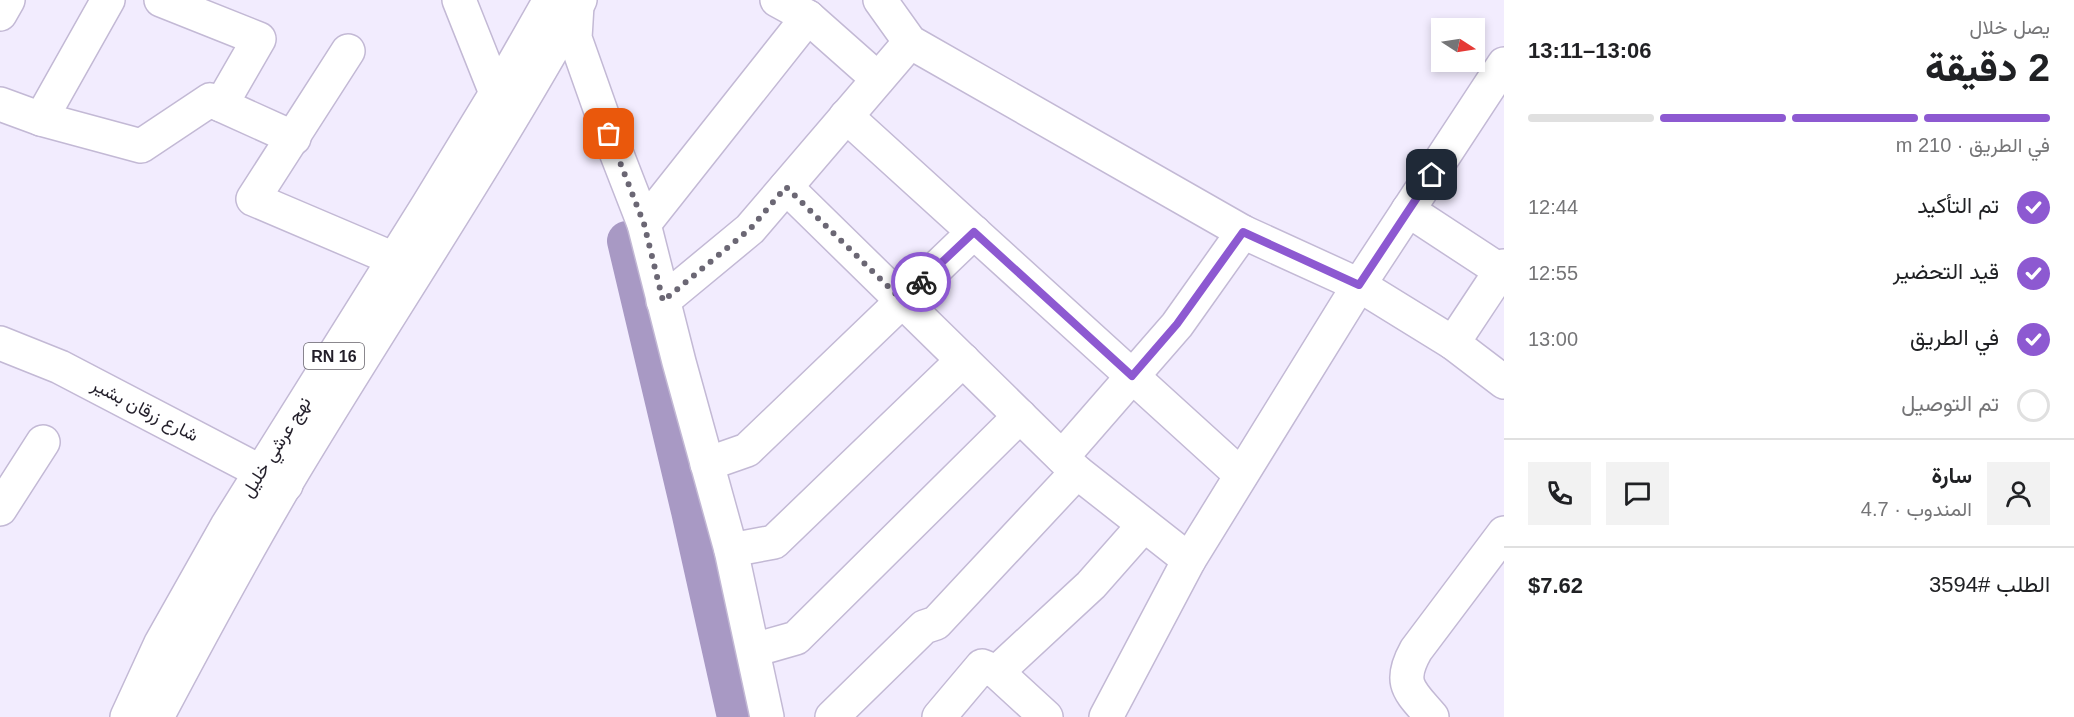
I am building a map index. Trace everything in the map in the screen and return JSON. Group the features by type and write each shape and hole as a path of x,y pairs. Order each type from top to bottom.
{"main road":[{"path":"0,15 8,0"},
{"path":"41,119 108,0"},
{"path":"161,0 259,39 221,105"},
{"path":"459,0 496,93"},
{"path":"777,0 808,17 878,79"},
{"path":"880,0 910,42 1243,232 1359,285 1453,343 1504,382"},
{"name":"نهج عرشي خليل","path":"157,717 223,593 274,478 394,259 496,93 562,2"},
{"name":"نهج عرشي خليل","path":"128,717 160,643 227,526 274,478 457,210 567,37 562,2"},
{"path":"644,224 808,17"},
{"path":"567,37 609,134 644,224 731,550 767,717"},
{"path":"663,301 750,229 910,42"},
{"path":"348,51 253,199 394,259"},
{"path":"1106,717 1189,560 1359,285 1503,68"},
{"path":"0,104 41,119 141,146 210,100 294,138"},
{"path":"846,116 1242,475"},
{"path":"786,187 1070,465 1189,560"},
{"path":"1408,210 1502,268 1453,343"},
{"path":"707,464 747,450 974,232"},
{"path":"832,717 924,627 936,623 1070,465 1132,376 1177,324 1243,232"},
{"name":"شارع زرقان بشير","path":"0,343 60,367 274,478"},
{"path":"731,550 774,542 963,360"},
{"path":"754,650 796,639 1020,416"},
{"path":"0,509 43,442"},
{"path":"997,672 1091,585 1144,525"},
{"path":"1432,717 1409,689 1406,677 1407,666 1416,650 1504,533"},
{"path":"939,717 982,666 997,672 1046,717"}],"waterway":[{"path":"627,241 737,717"}],"way so far":[{"path":"609,134 644,224 663,301 750,229 786,187 902,300 921,282"}],"route":[{"path":"921,282 974,232 1132,376 1177,324 1243,232 1359,285 1432,175"}]}
